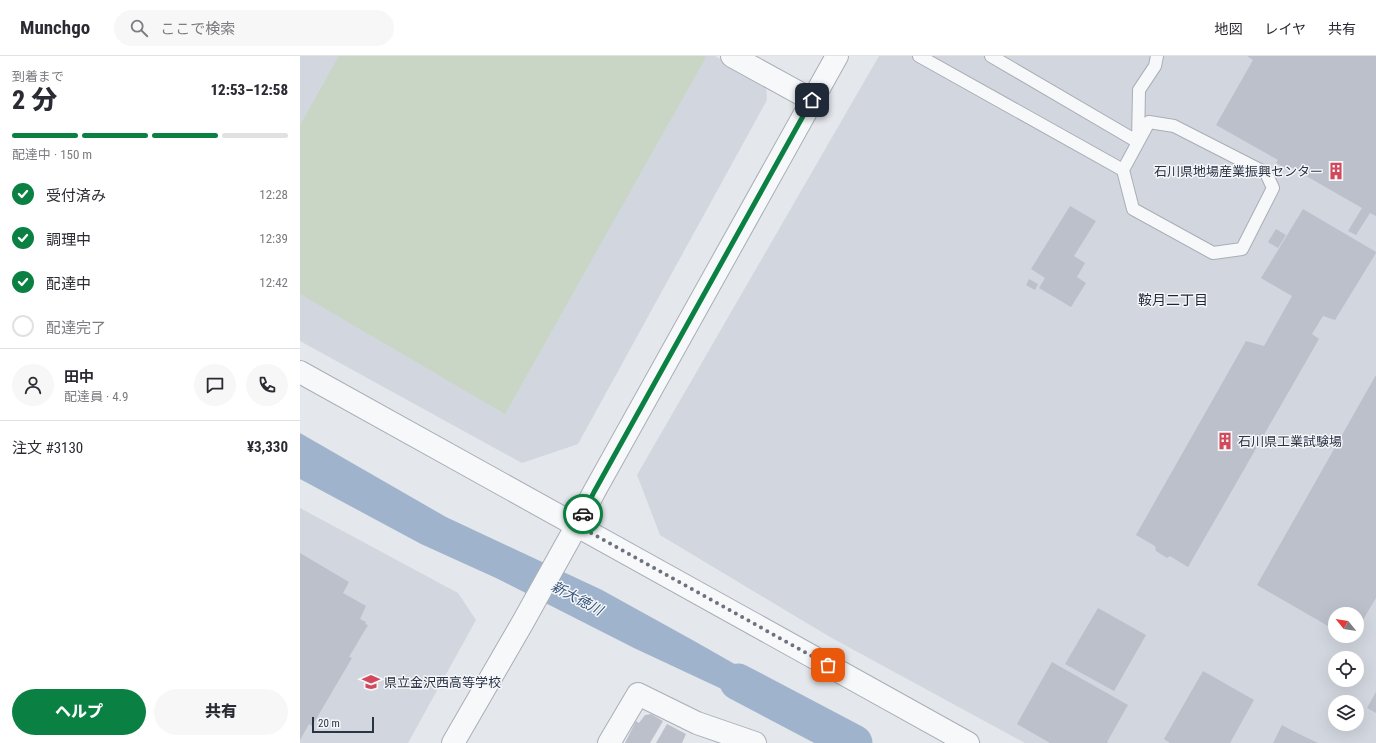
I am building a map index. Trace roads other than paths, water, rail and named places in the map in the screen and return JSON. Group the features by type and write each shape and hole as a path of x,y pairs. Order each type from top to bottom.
{"street":[{"path":"732,56 812,100"},
{"path":"453,743 523,622 837,56"},
{"path":"300,372 968,743"},
{"path":"609,743 638,694 697,722 755,743"}],"lane":[{"path":"919,56 1123,170"},
{"path":"991,56 1138,142"},
{"path":"1138,142 1139,90 1155,66 1157,56"},
{"path":"1149,122 1174,126 1266,173 1273,188 1242,249 1213,253 1133,209 1123,170 1149,122"}],"water":[{"path":"300,433 446,517 602,590 787,694 781,715 634,648 496,578 421,544 300,479"}],"waterway":[{"name":"新大徳川","path":"738,682 854,743"}],"place":[{"name":"石川県地場産業振興センター","path":"1336,171"},
{"name":"石川県工業試験場","path":"1225,441"},
{"name":"県立金沢西高等学校","path":"371,682"}],"district":[{"name":"鞍月二丁目","path":"1173,300"}]}
